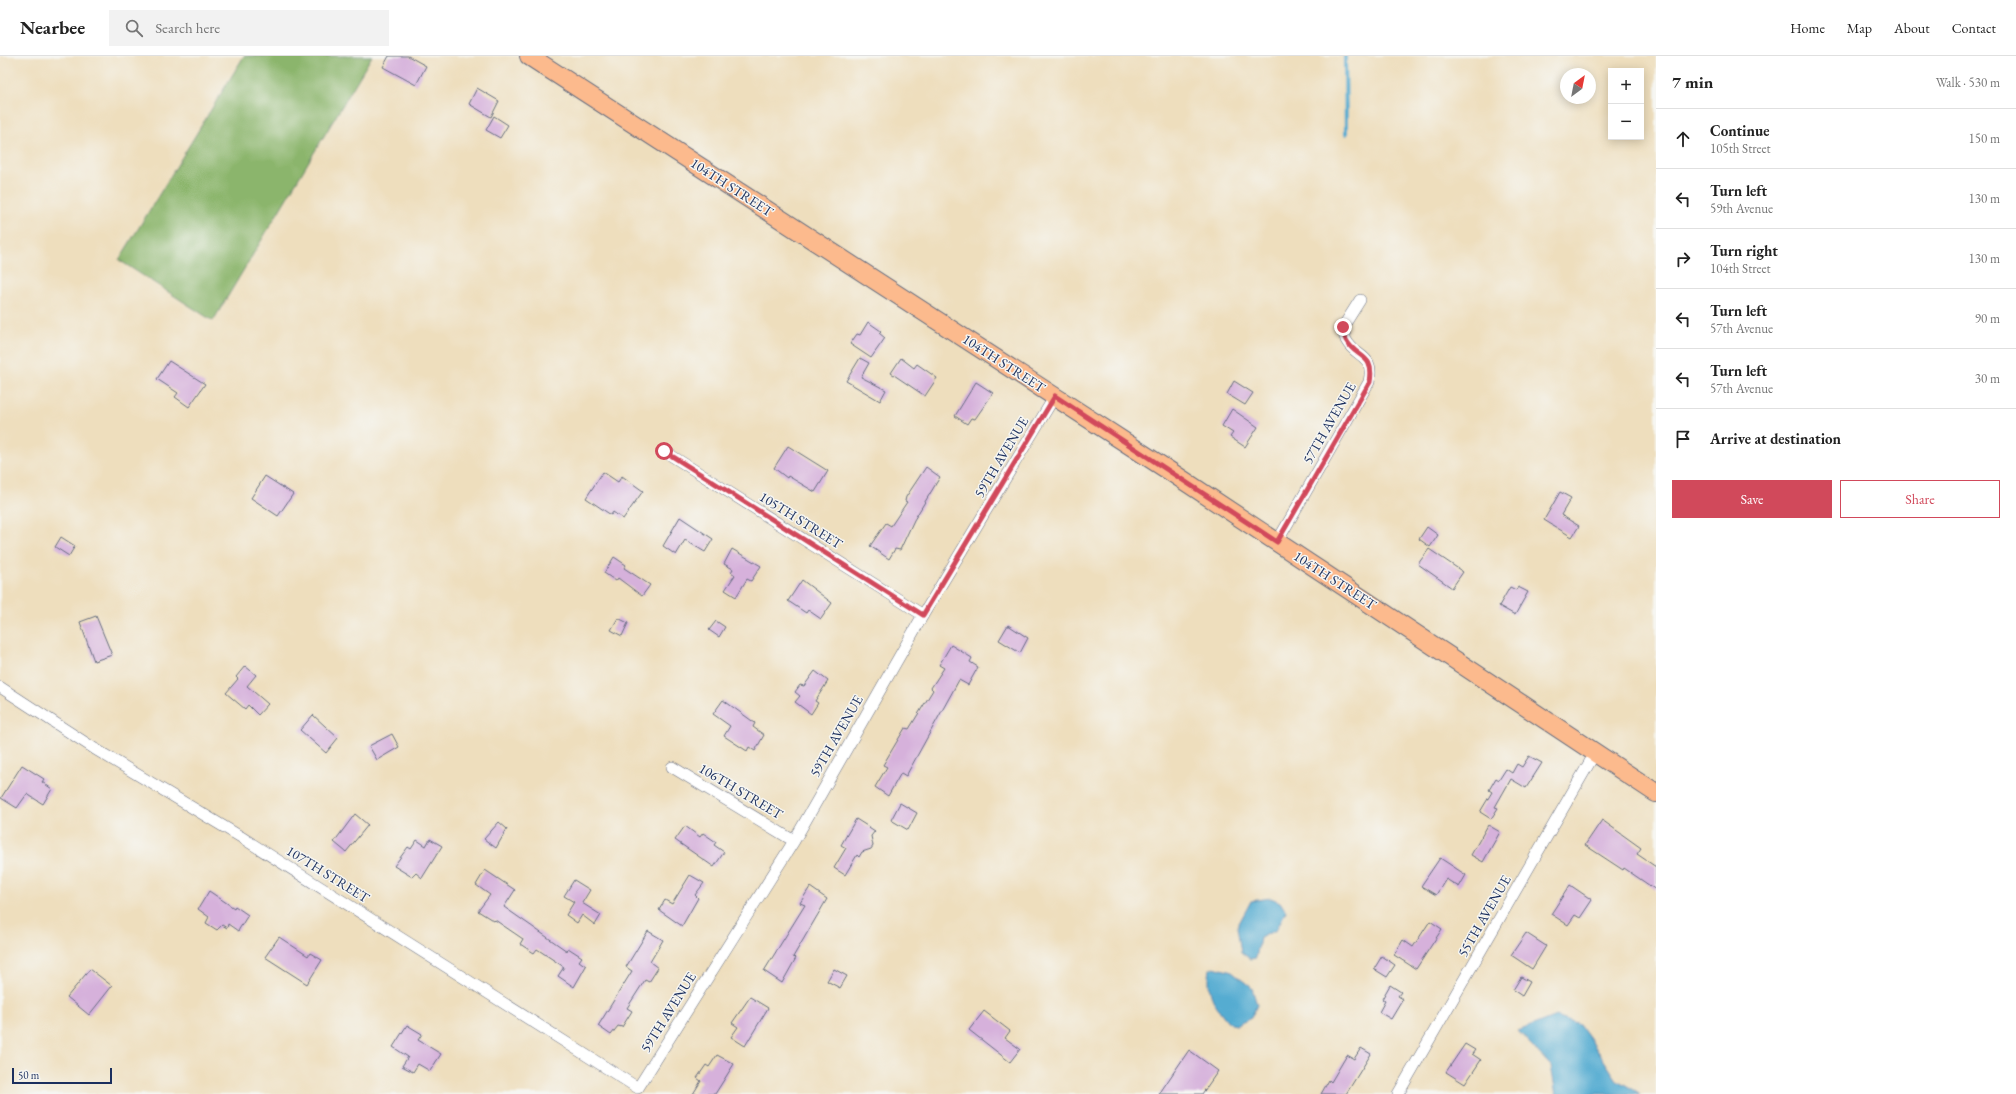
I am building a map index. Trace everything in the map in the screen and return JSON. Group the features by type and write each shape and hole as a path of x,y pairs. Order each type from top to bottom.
{"main road":[{"name":"104TH STREET","path":"529,56 1055,396 1656,793"}],"street":[{"name":"57TH AVENUE","path":"1277,542 1370,382 1371,371 1368,361 1346,340 1343,327 1360,300"},
{"name":"59TH AVENUE","path":"638,1088 794,841 923,615 1055,396"},
{"name":"105TH STREET","path":"664,451 923,615"},
{"name":"107TH STREET","path":"0,687 95,749 241,837 638,1088"},
{"name":"55TH AVENUE","path":"1398,1094 1595,752"},
{"name":"106TH STREET","path":"672,767 794,841"}],"green space":[{"path":"244,56 372,56 213,321 119,260"}],"water":[{"path":"1271,898 1280,902 1286,911 1276,930 1260,938 1256,958 1250,959 1241,952 1237,927 1251,901"},
{"path":"1214,967 1232,972 1252,988 1257,1005 1251,1018 1237,1025 1230,1024 1220,1011 1212,999 1209,985 1210,969"},
{"path":"1556,1016 1579,1024 1617,1080 1641,1094 1556,1094 1551,1066 1518,1031"}],"building":[{"path":"389,56 408,56 426,66 416,85 383,67"},
{"path":"477,88 499,101 491,117 469,104"},
{"path":"494,116 508,125 500,138 486,130"},
{"path":"868,322 881,331 879,333 885,338 871,358 850,344 857,334 860,335"},
{"path":"860,358 869,363 861,377 886,390 880,401 846,381"},
{"path":"901,358 914,368 917,364 937,378 925,396 891,373"},
{"path":"169,361 205,384 189,407 175,397 178,393 157,379"},
{"path":"1234,381 1253,393 1245,405 1227,394"},
{"path":"976,382 993,393 975,419 971,418 967,424 955,416"},
{"path":"1232,409 1258,427 1245,447 1230,437 1233,433 1222,426"},
{"path":"788,446 828,471 815,492 788,476 787,478 774,468"},
{"path":"926,467 940,477 914,520 900,550 895,549 889,559 870,546 886,523 891,526 907,502 905,501 906,497"},
{"path":"603,472 618,482 622,476 643,491 623,519 613,512 611,515 586,498"},
{"path":"265,476 293,494 278,516 251,498"},
{"path":"1560,492 1571,498 1561,515 1579,526 1572,537 1544,520"},
{"path":"680,517 713,539 705,552 685,540 676,555 663,546"},
{"path":"1427,527 1438,535 1430,547 1419,539"},
{"path":"61,537 75,546 69,556 55,547"},
{"path":"732,549 761,566 751,581 747,579 736,597 725,590 735,575 731,572 733,569 724,564"},
{"path":"1429,549 1463,572 1452,588 1418,564"},
{"path":"614,557 626,565 624,568 650,585 642,596 618,578 616,581 604,573"},
{"path":"802,580 832,603 821,619 808,610 806,613 788,601"},
{"path":"1510,587 1516,590 1518,587 1528,592 1515,615 1499,606"},
{"path":"96,616 112,655 94,661 80,622"},
{"path":"618,618 628,623 622,636 611,630"},
{"path":"716,621 725,627 719,637 709,630"},
{"path":"1008,625 1028,638 1020,653 999,640"},
{"path":"951,645 972,658 970,662 978,667 968,685 959,680 906,776 901,773 888,796 875,787 887,767 883,765 905,728 909,729 933,690 931,688 944,668 939,665"},
{"path":"245,666 256,675 247,686 268,704 258,715 248,705 245,709 226,693 238,679 236,677"},
{"path":"815,671 828,681 815,701 818,703 811,714 795,702 800,696 795,692 800,685 804,686"},
{"path":"723,700 755,723 753,727 764,735 755,751 749,747 747,751 724,736 730,726 713,714"},
{"path":"313,715 338,738 326,753 300,730"},
{"path":"392,734 399,747 377,760 369,746"},
{"path":"1529,756 1542,763 1526,788 1511,779 1495,807 1498,808 1491,819 1480,812 1492,792 1489,790 1496,778 1499,780 1506,769 1512,773 1517,764 1522,767"},
{"path":"22,765 44,779 42,782 52,789 43,804 27,794 17,808 1,798"},
{"path":"900,803 917,813 908,830 891,820"},
{"path":"355,814 368,825 346,852 334,842"},
{"path":"856,819 875,831 871,836 873,846 871,849 862,852 859,857 857,855 845,875 834,868 846,848 841,845"},
{"path":"1602,820 1641,848 1637,854 1656,867 1656,890 1624,868 1623,870 1585,845"},
{"path":"499,822 507,829 496,848 484,839"},
{"path":"1488,825 1500,832 1483,862 1471,855"},
{"path":"685,826 700,837 703,833 716,842 714,845 724,852 714,867 675,840"},
{"path":"430,839 442,846 422,878 416,873 412,877 394,866 408,847 411,849 417,840 426,846"},
{"path":"1440,858 1466,875 1459,887 1446,879 1436,895 1421,886"},
{"path":"485,870 515,890 504,907 567,951 568,948 582,957 579,961 586,966 574,987 558,976 564,967 537,949 534,953 520,944 523,939 495,920 494,921 478,911 490,895 476,885"},
{"path":"690,875 704,883 695,895 698,898 682,926 659,910 665,900 672,904"},
{"path":"574,880 590,890 582,903 601,915 595,925 582,915 577,923 566,915 574,902 564,896"},
{"path":"1570,885 1592,900 1580,918 1575,915 1568,925 1551,914"},
{"path":"810,887 827,899 793,957 796,958 782,983 764,971 805,905 800,903"},
{"path":"209,891 234,908 235,906 248,915 238,931 228,924 227,928 222,925 217,930 206,923 209,917 198,909"},
{"path":"1430,921 1442,929 1416,969 1394,955 1403,940 1413,947"},
{"path":"648,931 663,940 650,962 658,968 649,982 645,980 627,1008 632,1011 622,1027 618,1026 611,1035 598,1026 632,971 626,967"},
{"path":"1526,933 1546,946 1532,969 1511,955"},
{"path":"279,937 308,956 310,953 322,960 307,984 265,957"},
{"path":"1382,956 1395,965 1387,977 1374,969"},
{"path":"90,969 112,986 89,1015 67,997"},
{"path":"834,969 847,976 840,988 827,981"},
{"path":"1521,977 1530,982 1522,996 1513,990"},
{"path":"1390,985 1401,992 1398,996 1403,999 1391,1019 1379,1012 1385,1001 1382,999"},
{"path":"750,997 768,1008 745,1046 731,1037 738,1027 732,1023"},
{"path":"984,1011 1010,1031 1005,1038 1020,1049 1010,1062 969,1030"},
{"path":"407,1025 422,1034 418,1040 441,1054 430,1071 418,1064 413,1072 402,1066 408,1057 393,1047"},
{"path":"1465,1044 1475,1050 1472,1054 1481,1060 1465,1084 1446,1072"},
{"path":"1361,1048 1371,1054 1346,1094 1321,1094 1329,1080 1331,1082 1347,1055 1354,1059"},
{"path":"1189,1050 1218,1071 1202,1094 1159,1094"},
{"path":"717,1055 734,1064 715,1094 693,1094 701,1081 697,1078 706,1065 709,1067"}],"waterway":[{"path":"1345,56 1346,134"}],"route":[{"path":"664,451 923,615 1055,396 1277,542 1370,382 1371,371 1368,361 1346,340 1343,327"}]}
